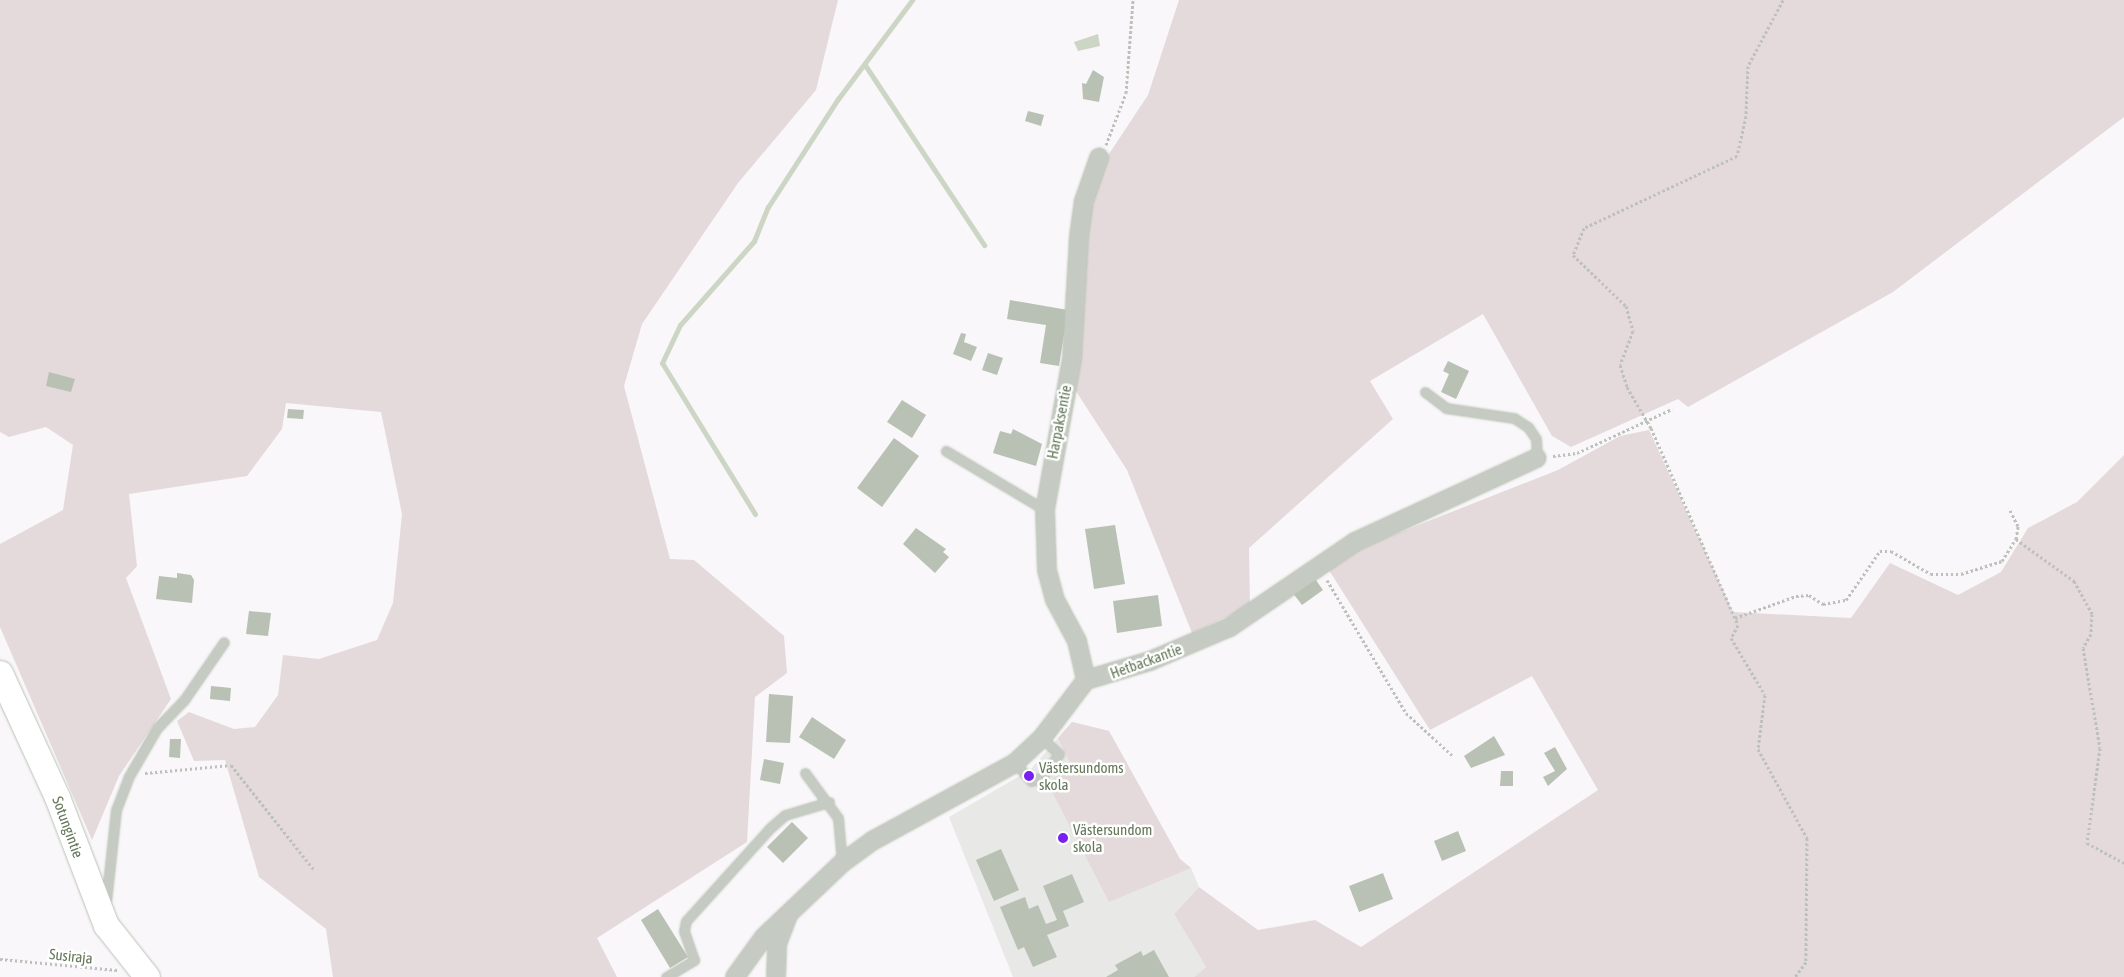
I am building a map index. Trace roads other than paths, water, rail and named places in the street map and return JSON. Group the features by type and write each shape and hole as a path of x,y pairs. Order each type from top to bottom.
{"street":[{"name":"Harpaksentie","path":"1086,680 1076,641 1056,600 1047,570 1045,510 1072,358 1079,236 1099,158"},
{"name":"Hetbackantie","path":"1086,680 1150,661 1230,627 1317,565 1355,542 1537,458"},
{"name":"Sotungintie","path":"0,673 57,796 106,925 142,975"},
{"path":"735,977 764,937 842,863 882,836 1014,763 1042,738 1086,680"},
{"path":"776,977 777,944 790,911"}],"lane":[{"path":"1425,392 1446,408 1499,414 1528,427 1536,440 1537,458"},
{"path":"946,451 1045,510"},
{"path":"106,925 108,858 116,810 130,775 157,728 184,700 224,642"},
{"path":"1014,763 1031,781 1042,778 1059,754 1042,738"},
{"path":"805,773 829,802 843,837 842,863"},
{"path":"666,977 694,960 684,931 686,921 770,828 785,814 829,802"}],"waterway":[{"path":"755,514 662,363 680,325 754,241 768,207 838,99 912,0"},
{"path":"865,65 984,245"}],"place":[{"name":"Västersundoms skola","path":"1029,776"},
{"name":"Västersundom skola","path":"1063,838"}]}
